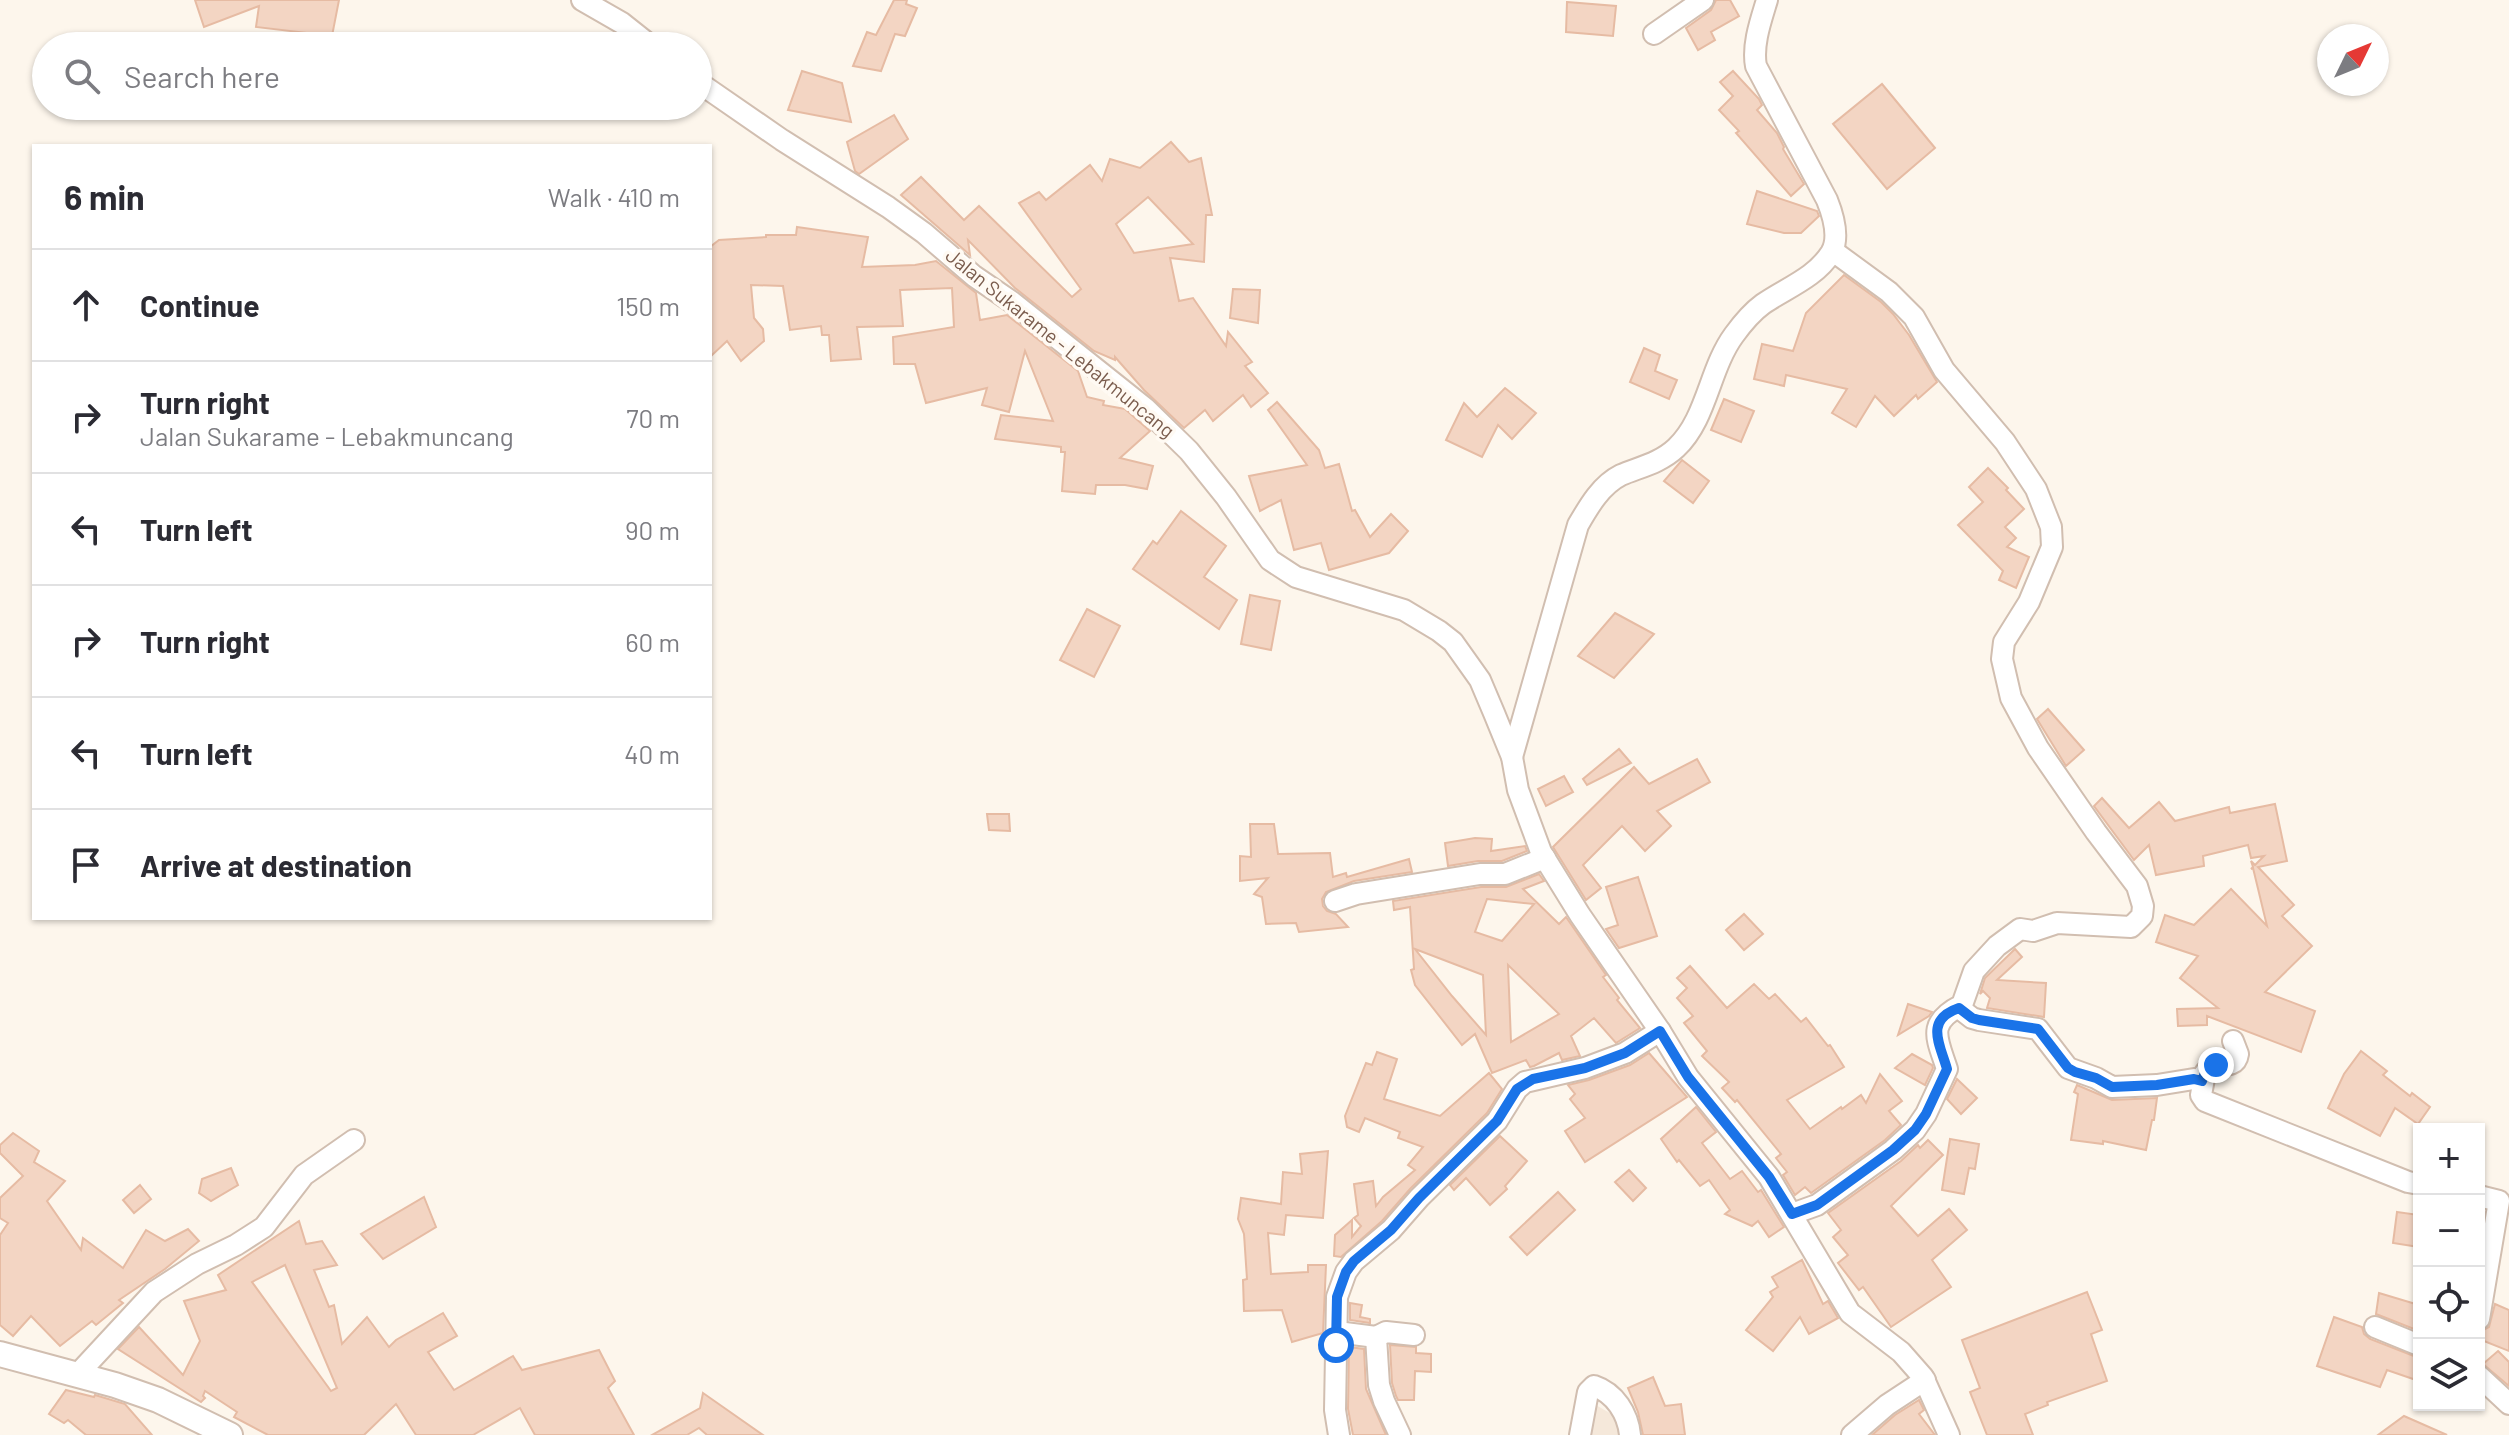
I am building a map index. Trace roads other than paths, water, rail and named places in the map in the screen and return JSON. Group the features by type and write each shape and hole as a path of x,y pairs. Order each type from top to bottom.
{"street":[{"path":"582,0 612,16 633,32"},
{"path":"1654,34 1703,0"},
{"path":"1512,757 1578,525 1588,508 1610,482 1663,458 1677,448 1699,411 1732,337 1762,305 1803,280 1833,251 1834,220 1827,200 1755,62 1767,0"},
{"name":"Jalan Sukarame - Lebakmuncang","path":"712,91 912,224 1145,408 1189,451 1270,560 1282,569 1296,577 1404,610 1453,642 1480,680 1512,757 1518,790 1545,858 1688,1077 1769,1177 1850,1313 1901,1352 1925,1380 1949,1435"},
{"path":"1792,1214 1817,1205 1893,1150 1915,1130 1947,1069 1938,1045 1940,1021 1962,1005 1974,971 1997,946 2020,929 2033,931 2057,923 2131,927 2142,916 2143,906 2137,886 2038,748 2011,698 2002,659 2004,642 2029,602 2052,547 2051,527 2036,489 1999,434 1944,370 1909,310 1833,251"},
{"path":"1335,901 1356,894 1415,884 1480,874 1505,874 1545,858"},
{"path":"1959,1008 1979,1020 2038,1029 2068,1068 2112,1087 2131,1088 2194,1079 2202,1081"},
{"path":"1339,1435 1335,1410 1337,1297 1346,1272 1354,1261 1391,1230 1497,1121 1517,1089 1533,1079 1585,1068 1625,1053 1660,1031"},
{"path":"2233,1041 2238,1054 2235,1061 2230,1065 2209,1067 2202,1081 2201,1095 2205,1101 2413,1183"},
{"path":"77,1375 154,1292 264,1227 304,1175 354,1140"},
{"path":"2485,1277 2496,1200"},
{"path":"2375,1327 2413,1343"},
{"path":"1337,1332 1376,1337 1386,1332 1414,1335"},
{"path":"1376,1337 1379,1385 1400,1435"},
{"path":"0,1354 158,1400 230,1435"},
{"path":"1852,1435 1887,1405 1925,1380"},
{"path":"2485,1382 2509,1404"},
{"path":"1580,1435 1588,1392 1594,1386 1603,1390 1623,1410 1630,1435"}]}
